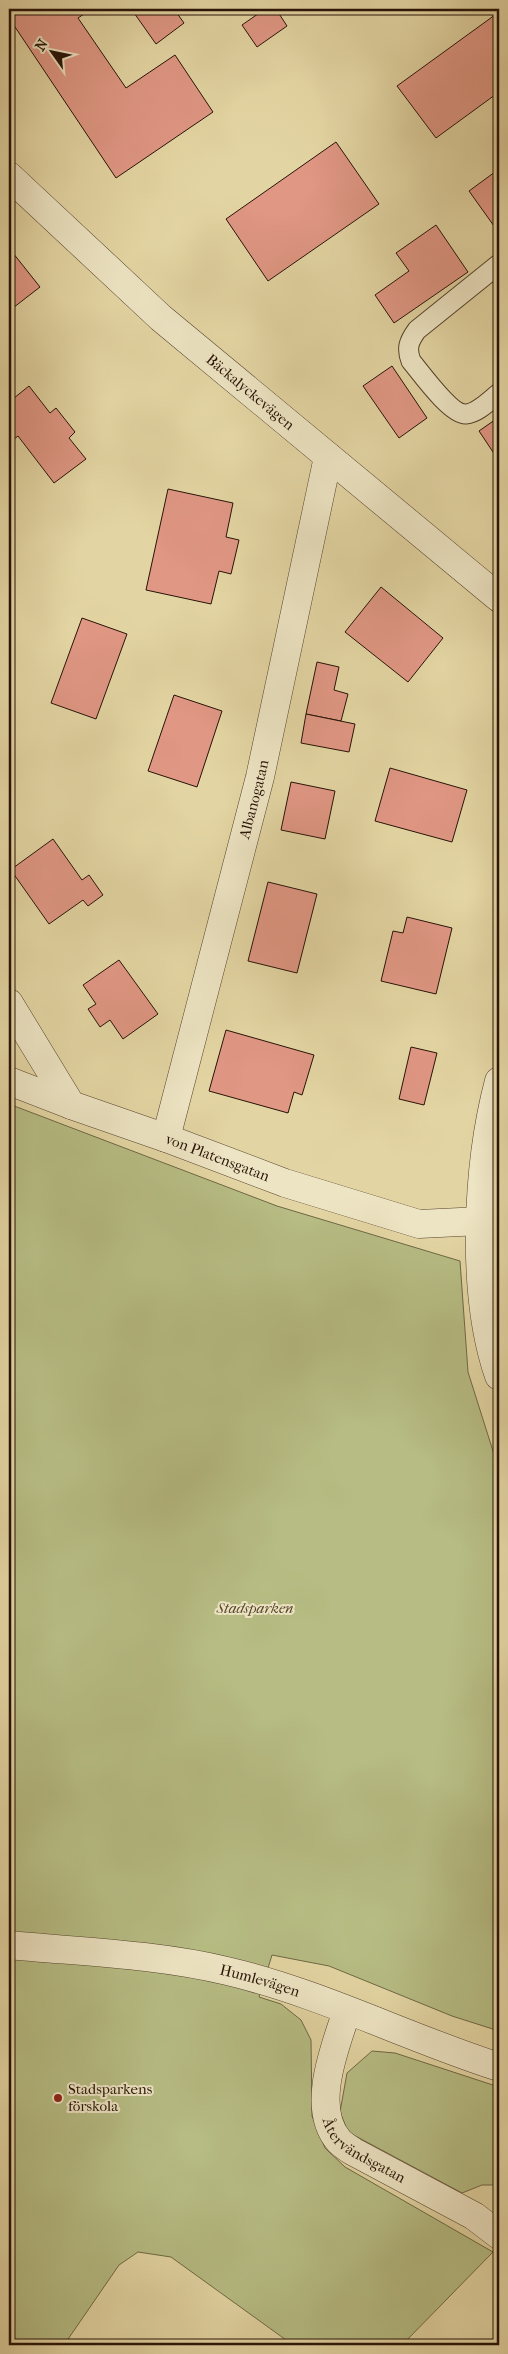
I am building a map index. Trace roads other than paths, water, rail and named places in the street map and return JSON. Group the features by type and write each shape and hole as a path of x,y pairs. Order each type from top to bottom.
{"street":[{"name":"Bäckalyckevägen","path":"9,176 161,318 499,598"},
{"name":"Albanogatan","path":"166,1138 260,777 328,457"},
{"path":"9,1003 71,1105"},
{"path":"499,1080 491,1111 481,1221 482,1285 488,1330 499,1376"},
{"name":"von Platensgatan","path":"9,1082 166,1138 285,1184 419,1224 481,1221"},
{"name":"Humlevägen","path":"9,1945 166,1959 226,1970 278,1984 499,2067"},
{"name":"Återvändsgatan","path":"347,2011 334,2051 325,2092 328,2121 339,2140 354,2152 474,2216 499,2236"}],"lane":[{"path":"499,264 417,330 410,340 408,351 411,361 453,410 464,414 473,412 499,394"}],"place":[{"name":"Stadsparkens förskola","path":"58,2098"}],"park label":[{"name":"Stadsparken","path":"255,1608"}]}
